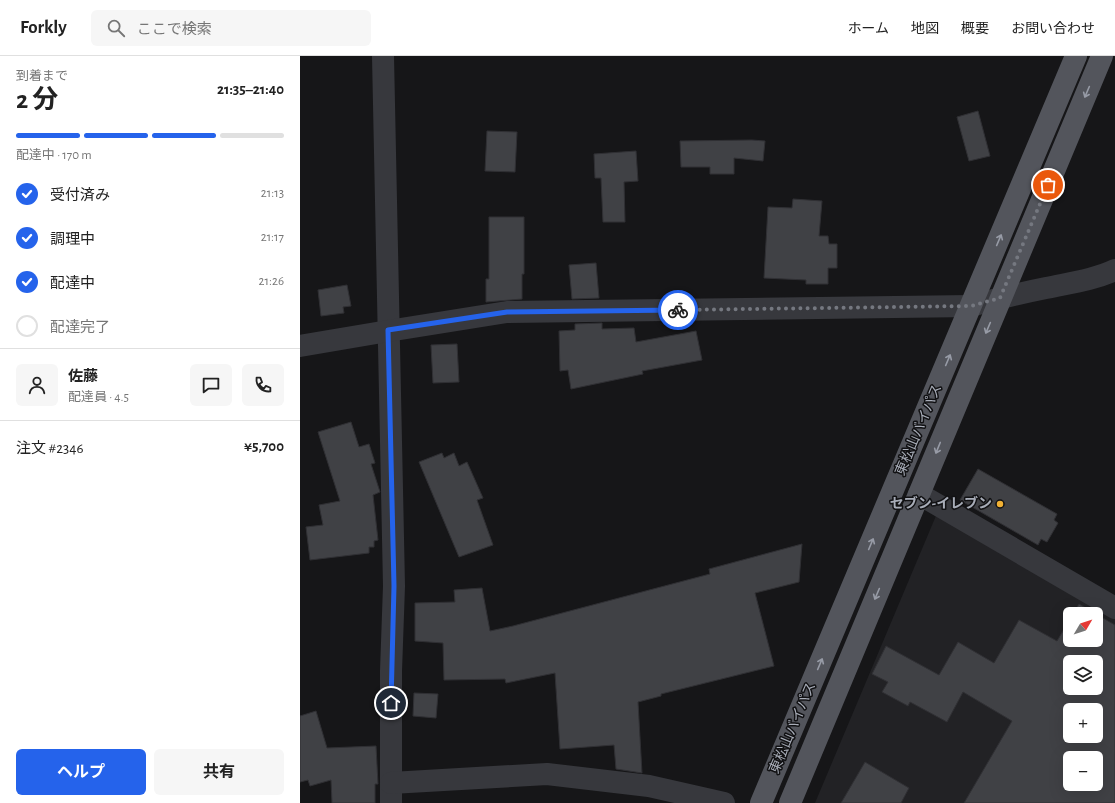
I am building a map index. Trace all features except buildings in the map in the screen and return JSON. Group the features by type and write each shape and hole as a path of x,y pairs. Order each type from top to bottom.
{"main road":[{"name":"東松山バイパス","path":"762,803 1076,56"},
{"name":"東松山バイパス","path":"790,803 1102,56"}],"street":[{"path":"383,56 394,586 391,671 391,793 547,774 648,786 724,803"},
{"path":"300,346 388,330 507,312 971,306 1107,274 1115,270"},
{"path":"919,494 1115,608"}],"shaded area":[{"path":"938,511 1100,607 1063,607 1063,647 1103,647 1103,609 1115,616 1115,803 815,803"}],"way so far":[{"path":"678,310 971,306 1000,298 1048,185"}],"place":[{"name":"セブン-イレブン","path":"1000,504"}],"route":[{"path":"391,703 394,586 388,330 507,312 678,310"}]}
